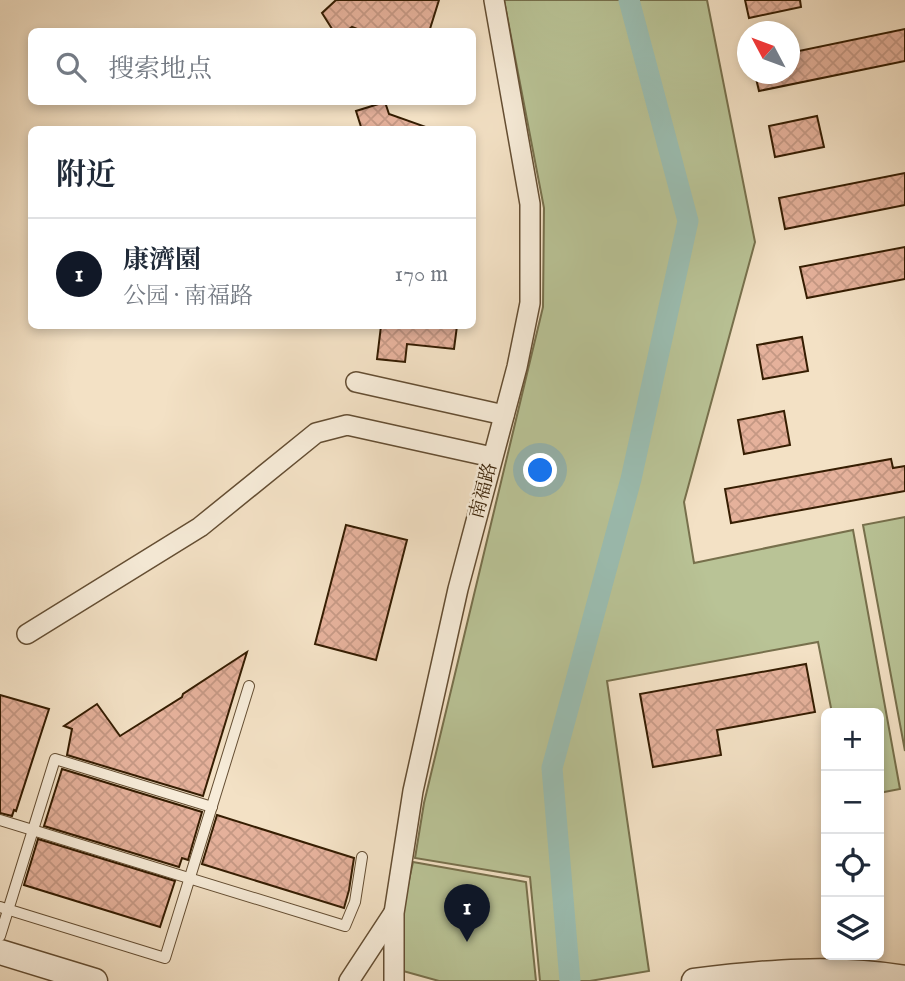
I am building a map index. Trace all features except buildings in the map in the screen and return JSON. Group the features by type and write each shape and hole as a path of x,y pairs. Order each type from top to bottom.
{"street":[{"name":"南福路","path":"394,981 394,913 413,791 458,589 504,415 530,303 530,204 494,0"},
{"path":"356,382 504,415"},
{"path":"27,634 200,527 316,433 347,425 492,457"},
{"path":"349,981 394,913"},
{"path":"0,951 95,981"},
{"path":"694,981 759,973 822,970 905,978"}],"lane":[{"path":"4,908 165,958 249,686"},
{"path":"0,936 4,908 33,830 55,759 212,807"},
{"path":"0,820 345,926 355,902 362,857"}],"green space":[{"path":"504,0 707,0 755,242 684,502 694,563 853,530 900,789 884,792 884,708 831,708 818,642 607,681 649,971 590,981 540,981 530,877 415,858 424,803 543,307 544,208"},
{"path":"905,517 905,751 863,525"},
{"path":"413,862 526,882 536,981 439,981 403,971 402,912"}],"waterway":[{"path":"570,981 552,768 631,479 688,221 629,0"}],"place":[{"name":"康濟園","path":"467,942"}]}
